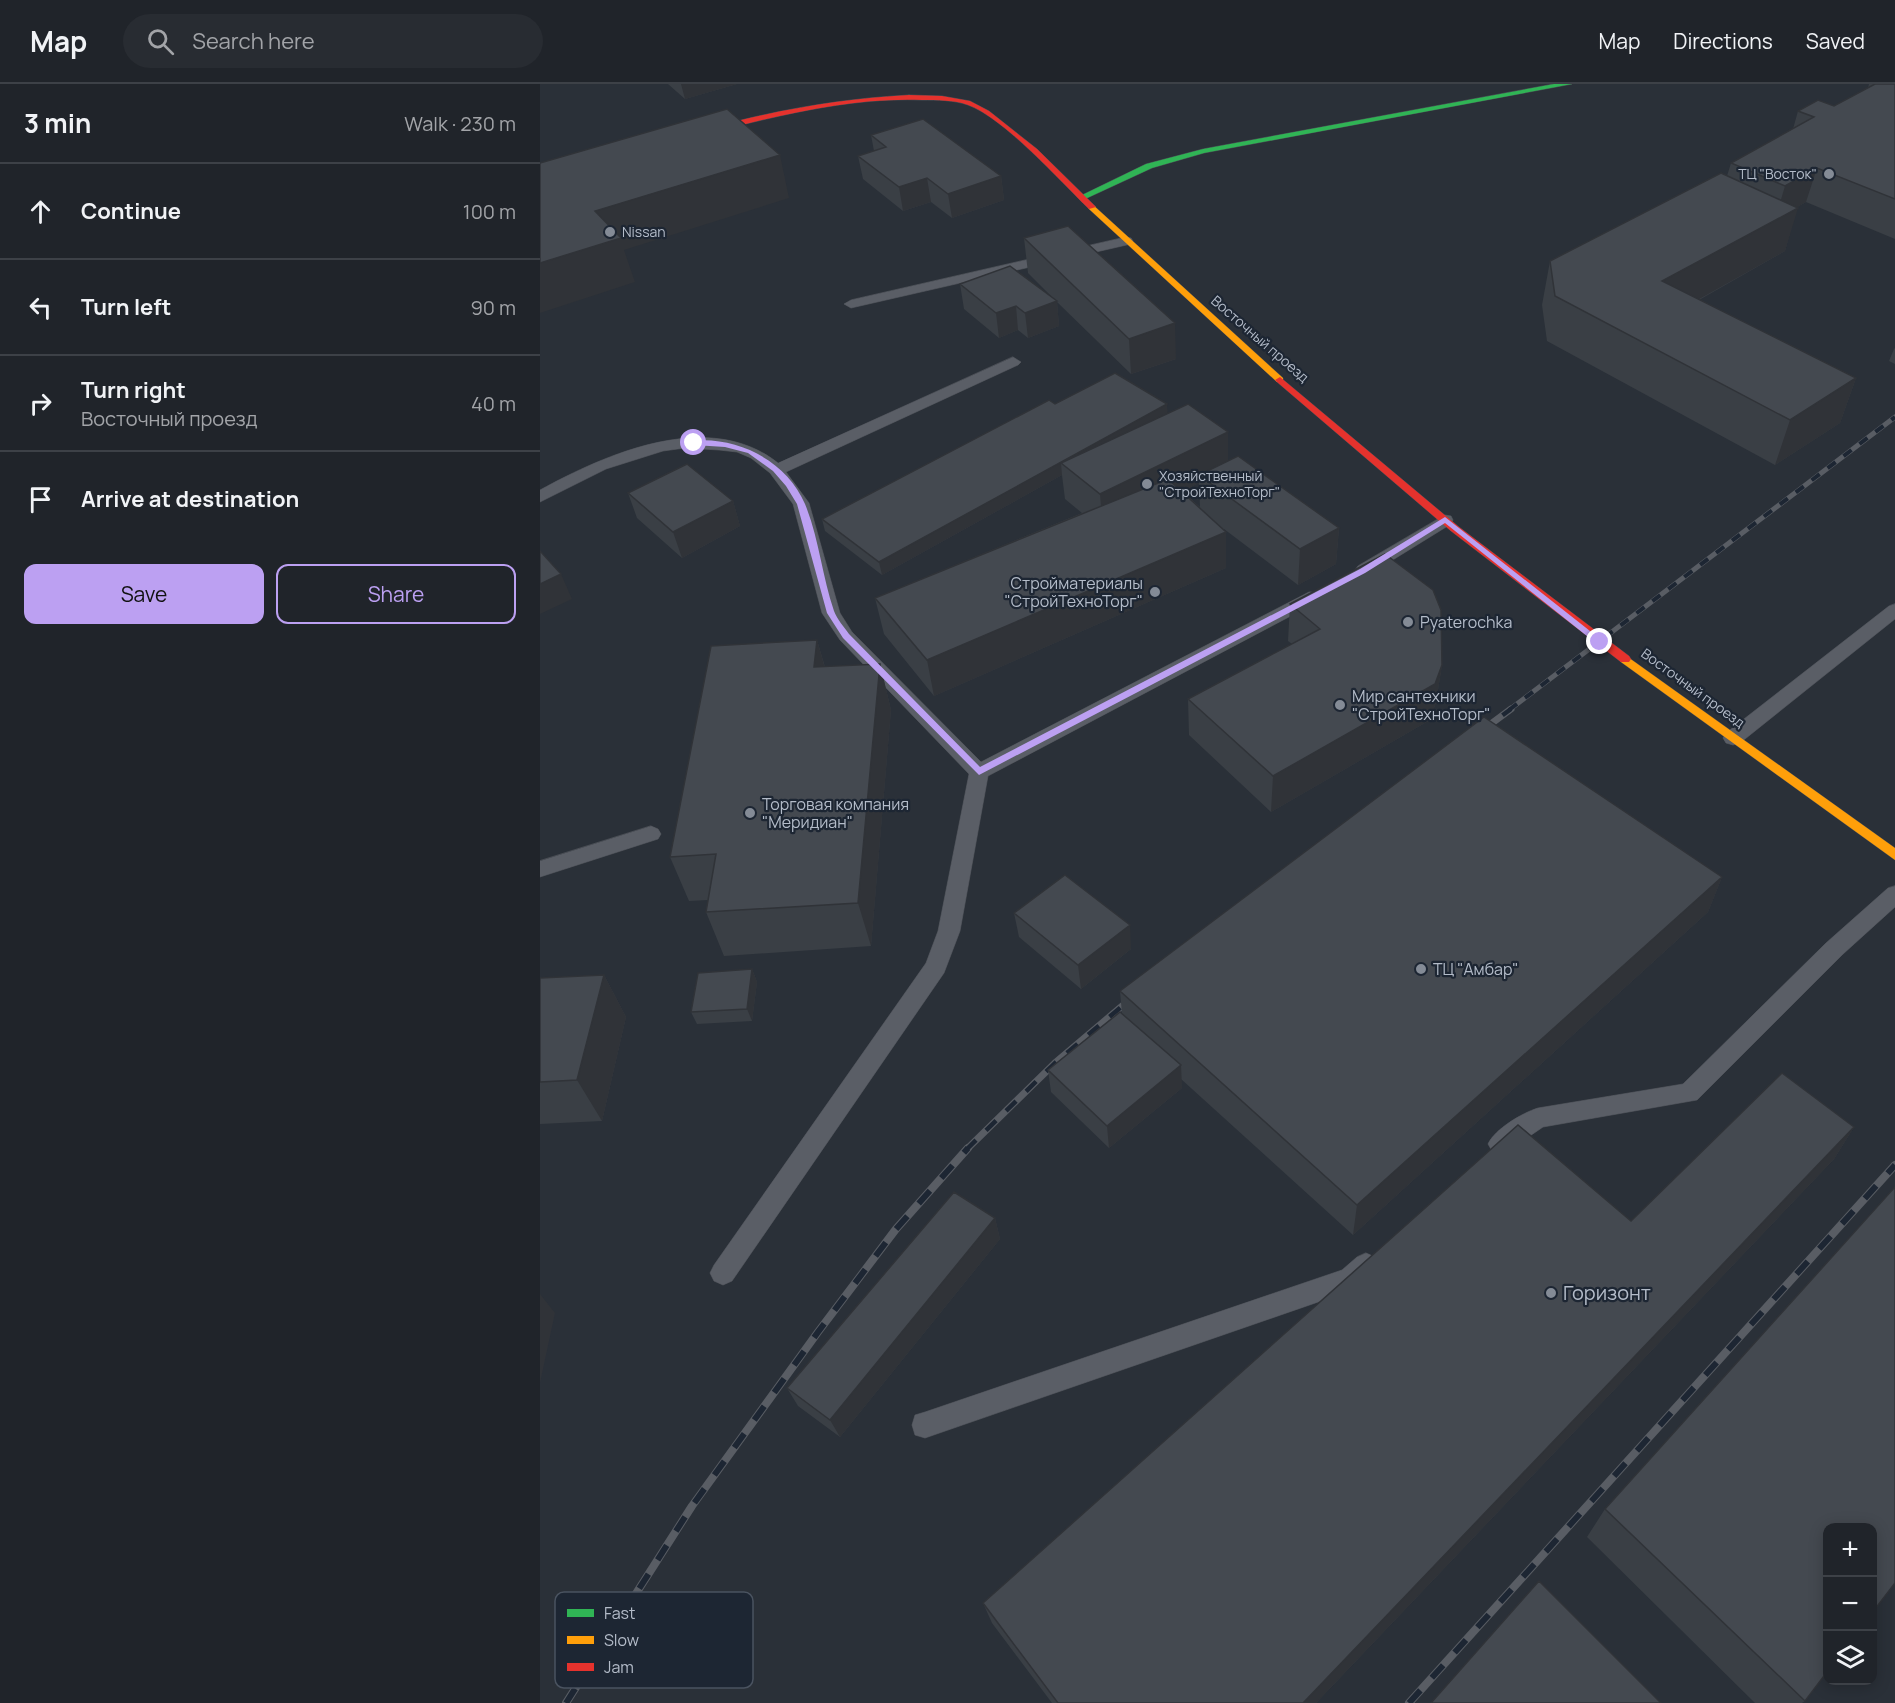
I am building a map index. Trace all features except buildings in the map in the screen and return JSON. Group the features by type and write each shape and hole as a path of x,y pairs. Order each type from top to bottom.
{"street":[{"path":"1082,197 1149,166 1203,151 1476,99 1568,84"},
{"name":"Восточный проезд","path":"688,137 841,94 878,89 920,89 946,93 994,117 1228,334 1394,479 1600,642 1895,855"}],"lane":[{"path":"851,304 1126,241"},
{"path":"776,470 1013,362"},
{"path":"540,496 594,466 636,451 668,444 725,445 750,452 776,470 801,504 831,613 846,636 979,771"},
{"path":"1352,576 1445,520"},
{"path":"979,771 1332,587"},
{"path":"1733,738 1895,610"},
{"path":"723,1273 936,967 949,930 979,771"},
{"path":"540,869 651,834"},
{"path":"1479,1162 1497,1146 1538,1118 1689,1093 1834,949 1895,894"},
{"path":"925,1425 1350,1279 1385,1248"}],"railway":[{"path":"1509,710 1895,417"},
{"path":"1480,732 1511,709"},
{"path":"968,1148 1055,1063 1134,996"},
{"path":"637,1592 692,1506 818,1332 896,1229 968,1148"},
{"path":"1409,1703 1895,1165"},
{"path":"566,1703 576,1688"}],"traffic: fast":[{"path":"1082,197 1149,166 1203,151 1476,99 1568,84"}],"traffic: slow":[{"path":"1092,207 1280,380"},
{"path":"1625,659 1895,855"}],"traffic: jam":[{"path":"697,134 796,110 873,99 942,98 970,103 986,112 1018,137 1092,207"},
{"path":"1280,380 1455,529 1625,659"}],"place":[{"name":"ТЦ \"Восток\"","path":"1829,174"},
{"name":"Nissan","path":"610,232"},
{"name":"Хозяйственный \"СтройТехноТорг\"","path":"1147,484"},
{"name":"Стройматериалы \"СтройТехноТорг\"","path":"1155,592"},
{"name":"Pyaterochka","path":"1408,622"},
{"name":"Мир сантехники \"СтройТехноТорг\"","path":"1340,705"},
{"name":"Торговая компания \"Меридиан\"","path":"750,813"},
{"name":"ТЦ \"Амбар\"","path":"1421,969"},
{"name":"Горизонт","path":"1551,1293"}],"route":[{"path":"694,443 725,445 750,452 776,470 789,484 801,504 831,613 846,636 979,771 1363,571 1445,520 1600,642"}]}
